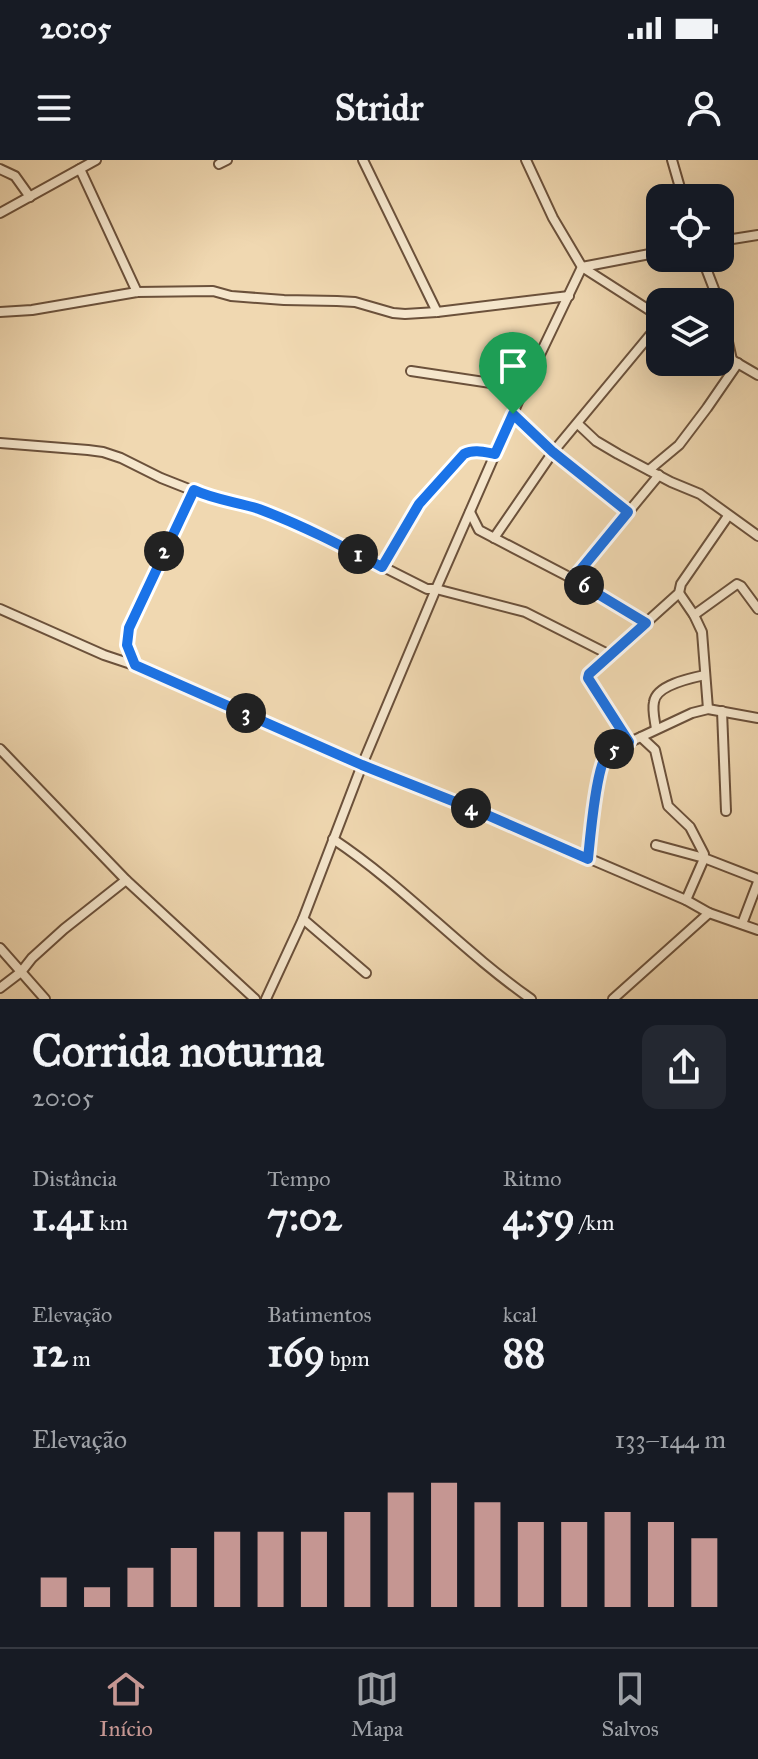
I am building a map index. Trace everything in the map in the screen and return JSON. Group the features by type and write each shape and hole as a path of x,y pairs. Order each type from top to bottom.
{"street":[{"path":"0,213 96,160"},
{"path":"363,160 437,312"},
{"path":"526,160 553,218 582,267 646,310"},
{"path":"672,160 679,184"},
{"path":"0,169 15,176 30,197"},
{"path":"80,169 137,292"},
{"path":"734,239 758,235"},
{"path":"582,267 646,255"},
{"path":"266,999 303,919 362,765 436,589 524,388 582,267"},
{"path":"0,312 32,310 137,292 213,291 231,296 355,302 393,313 437,312 569,296"},
{"path":"494,538 553,452 646,338"},
{"path":"649,470 679,445 707,408 735,362 734,358"},
{"path":"735,362 758,375"},
{"path":"411,371 524,388"},
{"path":"513,414 553,452 628,512"},
{"path":"578,424 596,441 700,494 758,536"},
{"path":"0,443 103,452 133,462 161,478 204,495 248,505 294,522 427,589 525,612 610,655"},
{"path":"382,567 419,504 464,454 479,451 495,454"},
{"path":"573,579 659,475"},
{"path":"135,665 127,645 129,628 194,490"},
{"path":"470,512 479,530 573,579 646,623"},
{"path":"629,742 588,678 589,674 679,593 681,584 728,516"},
{"path":"460,535 479,530"},
{"path":"694,615 737,584 758,609"},
{"path":"679,593 702,632 708,709"},
{"path":"0,609 686,900 709,913 758,930"},
{"path":"656,729 653,701 656,695 680,681 705,675"},
{"path":"588,859 602,764 613,750 692,713 708,709 758,718"},
{"path":"722,711 726,811"},
{"path":"641,737 655,750 668,806 690,827 704,858 686,900"},
{"path":"0,749 126,880 255,999"},
{"path":"333,839 392,882 458,942 531,999"},
{"path":"656,845 704,858 758,881 742,924"},
{"path":"0,988 21,972 44,947 126,880"},
{"path":"613,999 709,913"},
{"path":"303,919 366,973"},
{"path":"0,948 45,999"}],"route":[{"path":"513,414 553,452 628,512 573,579 646,623 588,678 629,742 613,750 602,764 588,859 362,765 135,665 127,645 129,628 194,490 294,522 382,567 429,492 464,454 479,451 495,454 513,414"}]}
